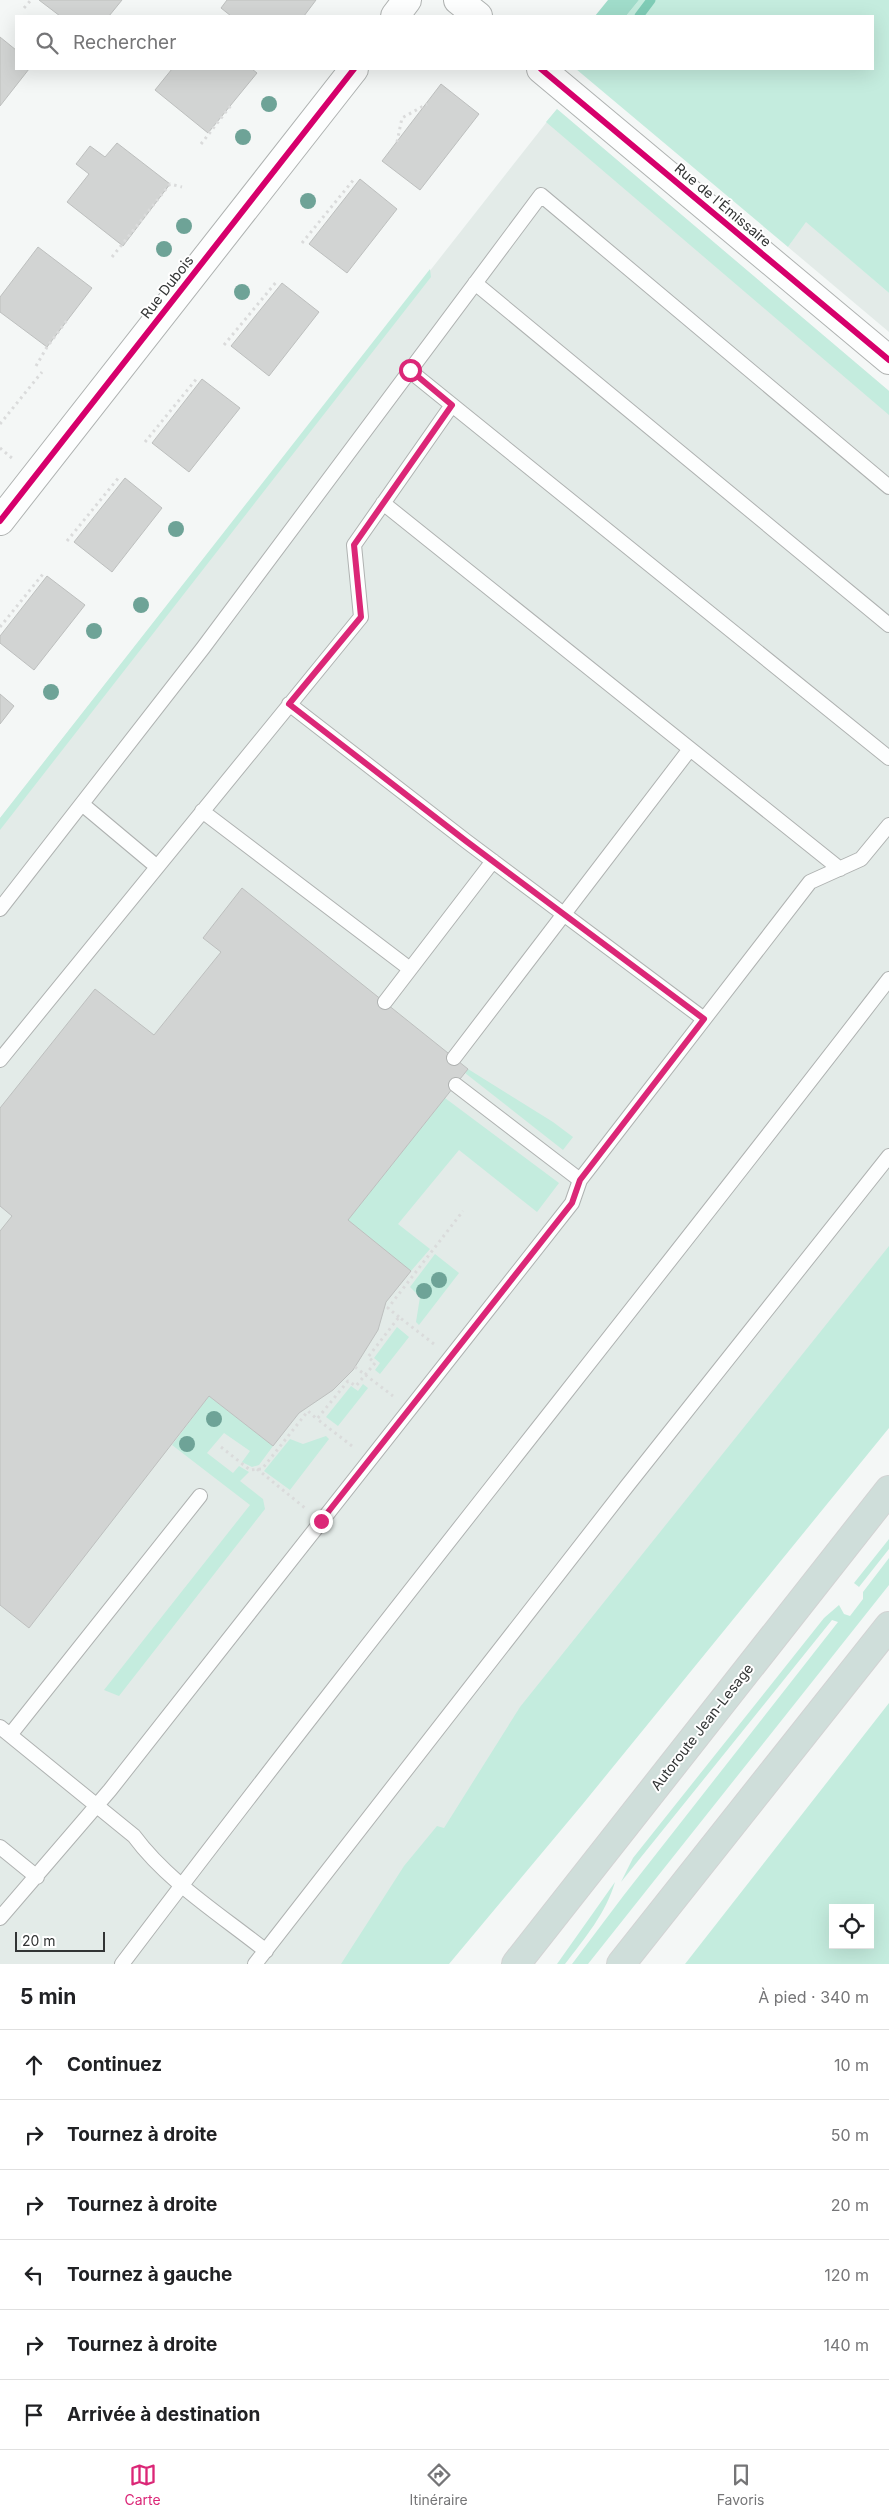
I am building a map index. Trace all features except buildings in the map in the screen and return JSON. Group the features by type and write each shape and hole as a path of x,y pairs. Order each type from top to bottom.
{"highway":[{"name":"Autoroute Jean-Lesage","path":"516,1964 889,1490"},
{"path":"621,1964 889,1626"}],"street":[{"path":"396,15 407,0"},
{"path":"458,0 477,15"},
{"name":"Rue Dubois","path":"0,521 353,70"},
{"name":"Rue de l'Émissaire","path":"542,70 885,349"}],"lane":[{"path":"0,910 203,648 542,195 889,487"},
{"path":"475,283 889,625"},
{"path":"410,370 889,758"},
{"path":"0,1060 156,866 361,617 354,545 452,405"},
{"path":"383,504 840,869"},
{"path":"289,704 493,861 704,1019"},
{"path":"454,1058 690,749"},
{"path":"82,804 156,866"},
{"path":"202,811 410,969"},
{"path":"0,1918 37,1877 96,1805 572,1203 580,1180 810,882 861,859 889,825"},
{"path":"385,1002 493,861"},
{"path":"122,1964 889,979"},
{"path":"456,1085 580,1180"},
{"path":"255,1964 627,1486 889,1156"},
{"path":"200,1496 5,1731 134,1836 149,1856 182,1885 266,1951"},
{"path":"0,1846 37,1877"}],"path":[{"path":"24,8 31,0"},
{"path":"201,144 232,104"},
{"path":"398,142 402,118 426,104"},
{"path":"302,242 355,178"},
{"path":"112,257 170,184 182,187"},
{"path":"331,208 335,211"},
{"path":"224,345 277,281"},
{"path":"252,311 256,314"},
{"path":"36,366 67,320"},
{"path":"0,424 42,372"},
{"path":"144,442 175,409 198,377"},
{"path":"68,541 120,476"},
{"path":"96,506 100,510"},
{"path":"0,626 43,574"},
{"path":"18,604 22,608"},
{"path":"415,1330 388,1308 463,1211"},
{"path":"317,1419 348,1381 356,1386 366,1375 375,1363 368,1357 398,1317"},
{"path":"355,1367 374,1381"},
{"path":"220,1447 250,1470 262,1468 308,1411 334,1432"},
{"path":"257,1469 286,1494"}],"shaded area":[{"path":"557,109 889,391 889,1298 360,1964 0,1964 0,818"},
{"path":"806,221 889,293 889,332 788,247"}],"green space":[{"path":"608,0 639,0 627,15 596,15"},
{"path":"639,0 889,0 889,293 806,222 788,247 577,70 874,70 874,15 627,15"},
{"path":"557,109 889,391 889,415 546,122"},
{"path":"430,269 431,277 0,830 0,818"},
{"path":"468,1069 553,1122 573,1137 563,1150 465,1073"},
{"path":"445,1098 559,1183 537,1212 459,1150 398,1224 430,1249 411,1271 348,1220"},
{"path":"889,1246 889,1428 582,1805 449,1964 341,1964 404,1866 437,1826 444,1828 520,1707"},
{"path":"435,1254 459,1273 419,1325 416,1322 420,1297 410,1287"},
{"path":"397,1327 409,1337 380,1374 375,1370 380,1363 374,1358"},
{"path":"363,1384 368,1388 338,1426 326,1417 351,1386 358,1391"},
{"path":"209,1396 273,1446 259,1465 252,1467 242,1462 250,1451 224,1433 207,1453 233,1473 239,1466 249,1472 240,1481 263,1499 265,1509 119,1696 104,1690 250,1505 172,1445"},
{"path":"326,1436 329,1439 290,1490 264,1471 290,1439 303,1444"},
{"path":"889,1539 889,1549 859,1587 854,1583"},
{"path":"889,1558 889,1585 588,1964 572,1964 838,1622 832,1620 621,1882 633,1858 824,1618 839,1605 844,1614 850,1616 863,1599 863,1592"},
{"path":"889,1703 889,1964 685,1964"},
{"path":"615,1882 606,1904 587,1935 565,1964 557,1964"}],"waterway":[{"path":"640,15 651,0"}],"cycle path":[{"path":"0,521 353,70"},
{"path":"542,70 889,360"}],"route":[{"path":"321,1521 572,1203 580,1180 704,1019 466,841 289,704 361,617 354,545 452,405 410,370"}]}
